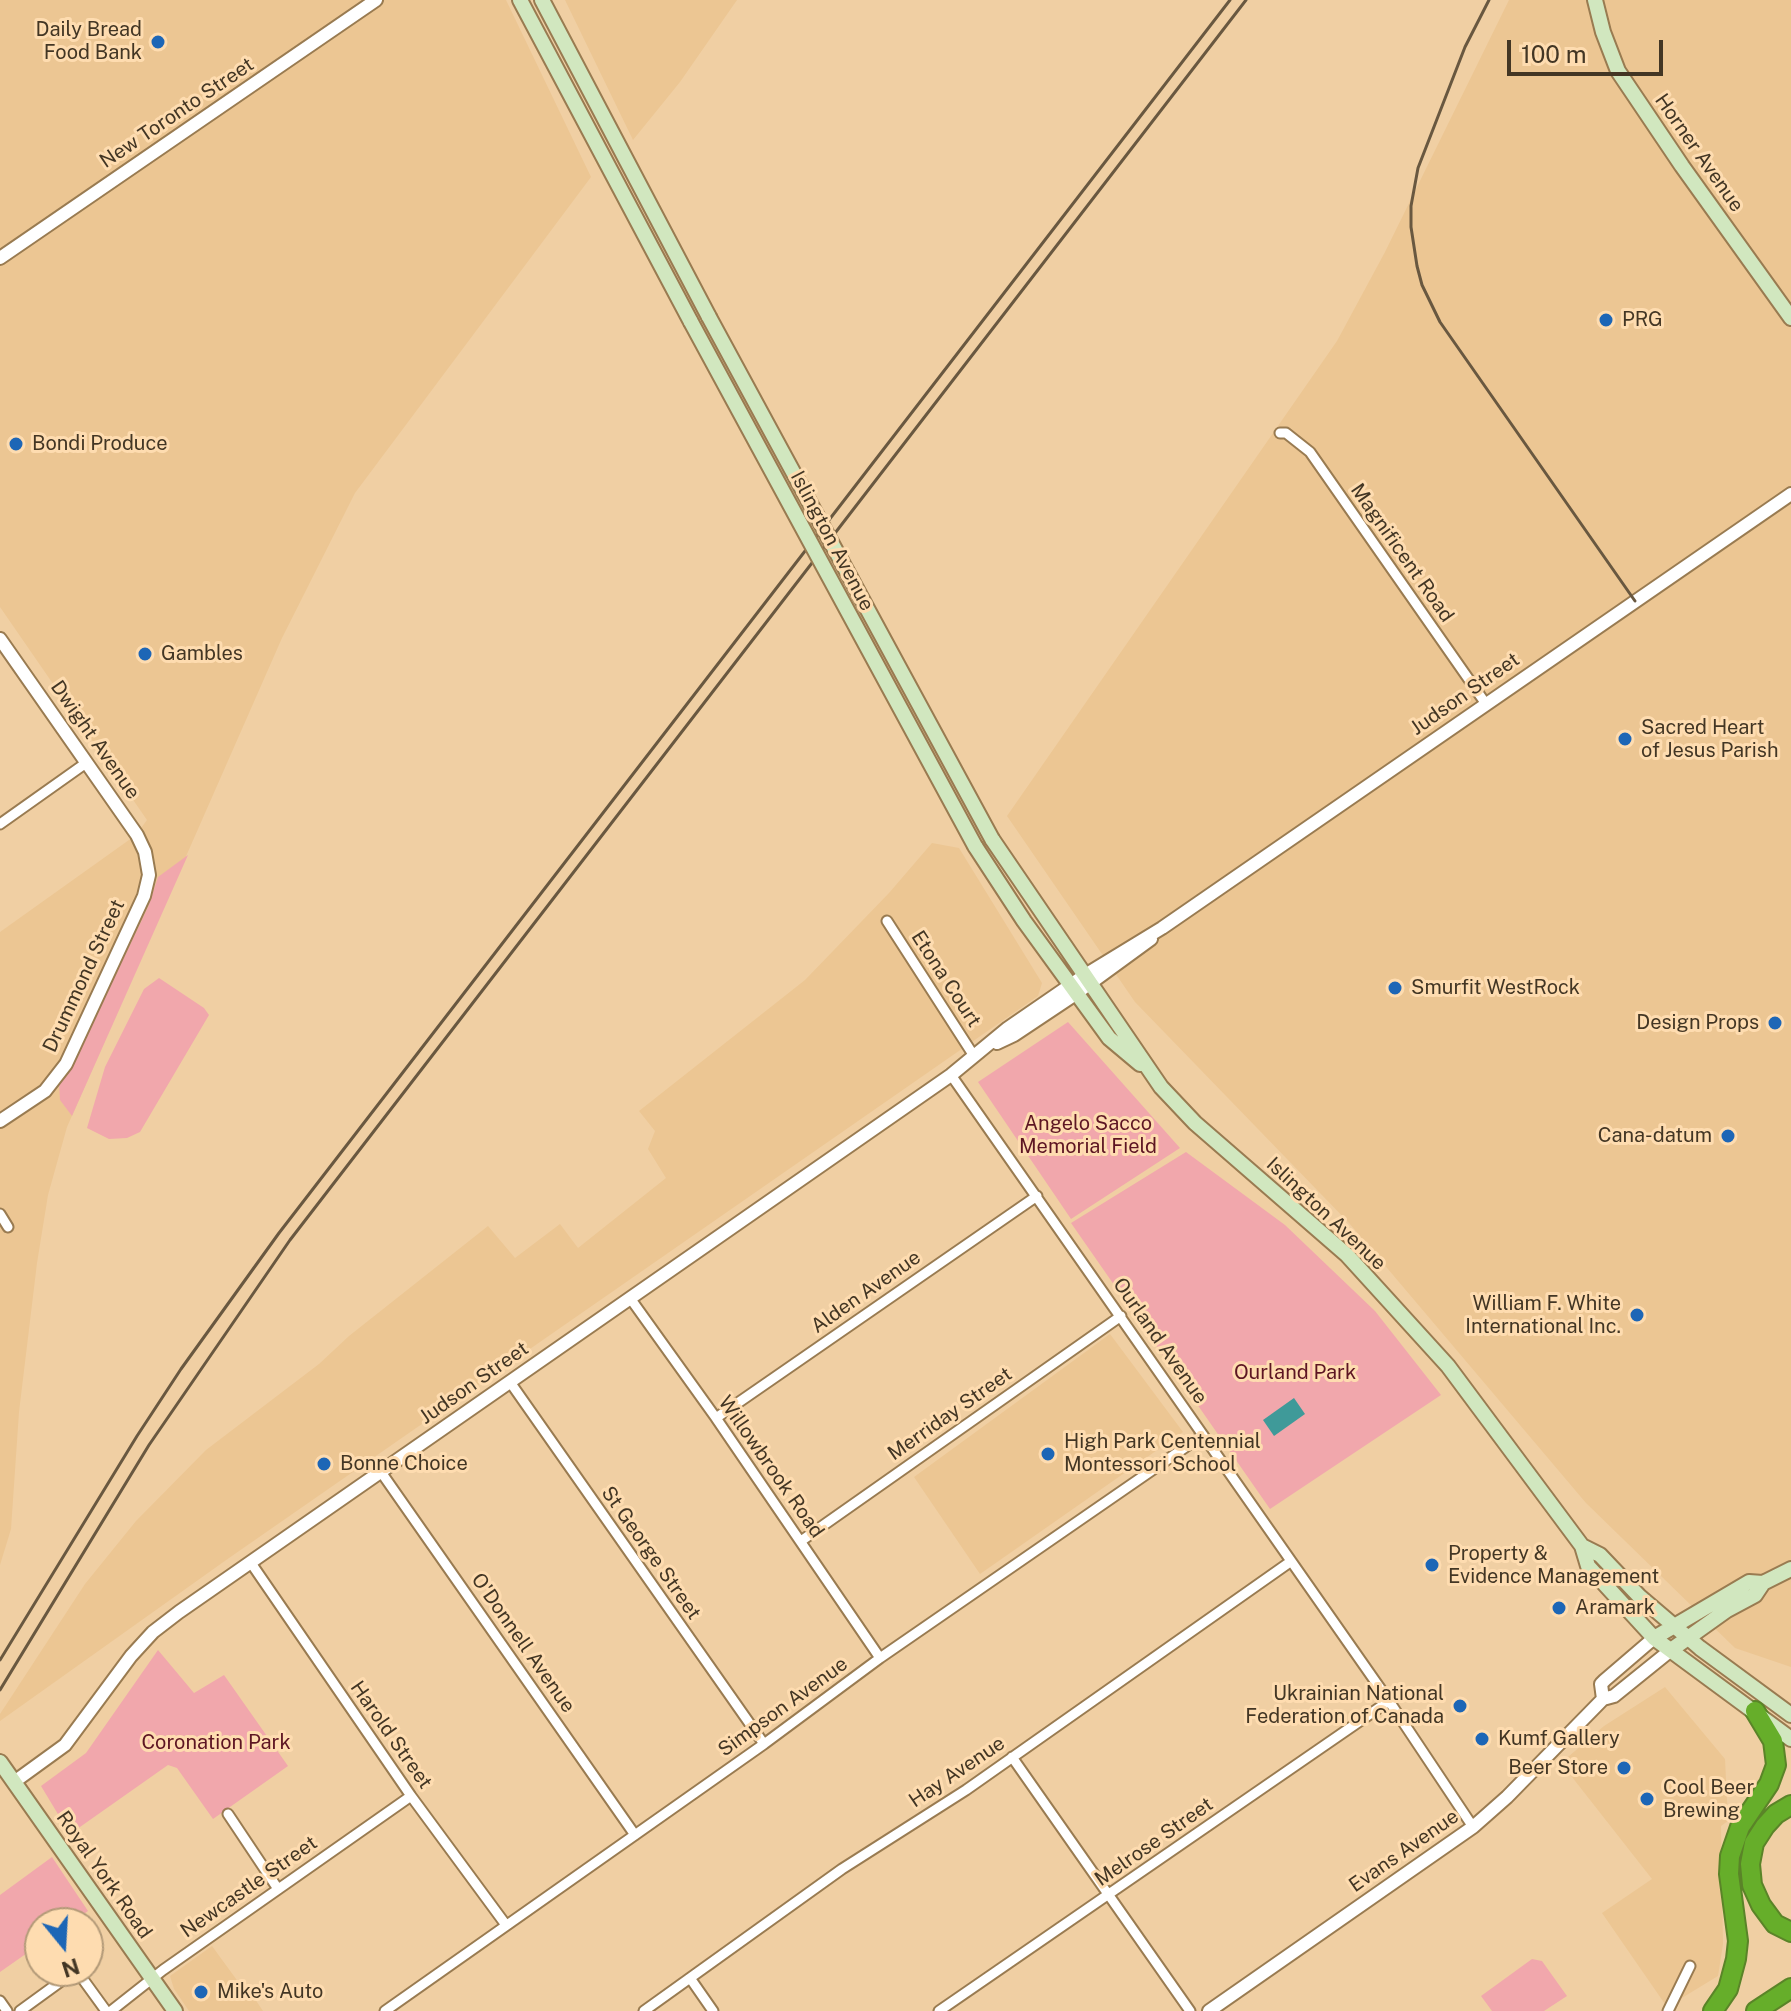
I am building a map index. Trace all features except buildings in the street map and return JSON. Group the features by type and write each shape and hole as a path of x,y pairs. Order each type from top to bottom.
{"highway":[{"path":"1713,2011 1728,1989 1738,1941 1729,1874 1730,1856 1740,1827 1769,1784 1776,1765 1773,1741 1755,1711"},
{"path":"1791,1805 1776,1814 1765,1826 1754,1843 1750,1864 1752,1885 1761,1905 1775,1924 1791,1932"},
{"path":"1756,2011 1791,1988"}],"main road":[{"name":"Islington Avenue","path":"520,0 975,846 1024,921 1109,1038 1149,1072 1195,1123 1347,1255 1448,1366 1582,1546 1588,1566 1654,1638 1791,1739"},
{"name":"Islington Avenue","path":"542,0 992,839 1126,1032 1149,1072"},
{"name":"Horner Avenue","path":"1595,0 1618,71 1791,318"},
{"name":"Islington Avenue","path":"1582,1546 1600,1555 1688,1638 1791,1715"},
{"name":"Evans Avenue","path":"1671,1650 1727,1610 1755,1595 1763,1583 1791,1569"},
{"name":"Evans Avenue","path":"1654,1638 1749,1582 1763,1583"},
{"name":"Royal York Road","path":"0,1762 175,2011"}],"street":[{"name":"New Toronto Street","path":"0,258 376,0"},
{"name":"Magnificent Road","path":"1280,433 1286,433 1310,452 1486,704"},
{"name":"Judson Street","path":"14,1782 65,1745 110,1682 153,1632 951,1075 1008,1028 1140,949 1162,928 1791,494"},
{"name":"Dwight Avenue","path":"0,639 141,843 149,867"},
{"path":"0,824 86,763"},
{"name":"Drummond Street","path":"0,1121 45,1091 66,1064 144,896 149,867"},
{"name":"Etona Court","path":"887,921 974,1056"},
{"name":"Ourland Avenue","path":"951,1075 1389,1701 1473,1827"},
{"name":"Alden Avenue","path":"716,1418 1037,1196"},
{"path":"0,1214 8,1227"},
{"name":"Willowbrook Road","path":"630,1298 880,1658"},
{"name":"Merriday Street","path":"801,1541 1121,1316"},
{"name":"St George Street","path":"510,1382 764,1744"},
{"name":"Simpson Avenue","path":"385,2011 764,1744 880,1658 1203,1435"},
{"name":"O'Donnell Avenue","path":"381,1472 635,1835"},
{"name":"Hay Avenue","path":"644,2011 842,1869 966,1790 1290,1562"},
{"name":"Harold Street","path":"251,1563 411,1796 506,1925"},
{"name":"Evans Avenue","path":"1603,1699 1601,1684 1654,1638"},
{"name":"Evans Avenue","path":"1209,2011 1473,1827 1507,1797 1603,1699 1614,1696 1671,1650"},
{"name":"Melrose Street","path":"939,2011 1389,1701"},
{"path":"1012,1757 1190,2011"},
{"name":"Newcastle Street","path":"108,2011 411,1796"},
{"path":"228,1814 278,1889"},
{"path":"1668,2011 1690,1966"},
{"path":"690,1978 713,2011"},
{"path":"20,2011 54,1987"},
{"path":"89,1987 108,2011"},
{"path":"0,2001 7,2011"}],"shaded area":[{"path":"0,0 506,0 591,177 355,493 282,638 67,1127 48,1195 37,1263 19,1412 11,1529 0,1565 0,932 136,835 147,820 0,607"},
{"path":"565,0 737,0 680,82 633,140"},
{"path":"1509,0 1791,0 1791,1667 1735,1648 1586,1503 1349,1223 1135,1002 1007,816 1337,341 1385,252"},
{"path":"932,843 959,848 1042,983 1038,996 229,1558 0,1721 0,1714 85,1584 136,1521 206,1450 319,1364 349,1336 488,1226 515,1258 560,1224 578,1248 666,1178 648,1149 655,1131 639,1111 805,980 889,893"},
{"name":"High Park Centennial Montessori School","path":"1110,1334 1183,1432 980,1574 914,1477"},
{"path":"1665,1687 1725,1759 1728,1821 1721,1826 1723,1944 1718,1976 1667,2007 1602,1913 1652,1879 1561,1763 1604,1726"},
{"path":"212,1946 239,1983 243,1981 263,2011 189,2011 174,1989 170,1976"}],"green space":[{"path":"188,855 72,1116 60,1100 59,1083 71,1068 148,907 158,877"},
{"path":"159,978 204,1008 209,1015 140,1132 127,1138 109,1139 87,1128 105,1067 144,989"},
{"name":"Angelo Sacco Memorial Field","path":"1068,1022 1180,1148 1071,1219 978,1082"},
{"name":"Ourland Park","path":"1186,1152 1285,1225 1375,1311 1441,1395 1270,1509 1071,1223"},
{"name":"Coronation Park","path":"158,1650 194,1693 224,1675 288,1766 213,1819 177,1768 168,1765 70,1834 41,1786 86,1753"},
{"path":"52,1857 85,1907 24,1907 24,1955 0,1972 0,1895"},
{"path":"1532,1959 1542,1961 1567,1996 1544,2011 1492,2011 1481,1996"}],"water":[{"path":"1294,1398 1305,1414 1274,1436 1263,1420"}],"railway":[{"path":"0,1660 137,1436 279,1233 1230,0"},
{"path":"0,1690 149,1445 290,1240 1246,0"},
{"path":"1489,0 1465,47 1418,168 1411,206 1417,266 1422,285 1440,322 1635,601"}],"place":[{"name":"Daily Bread Food Bank","path":"158,42"},
{"name":"PRG","path":"1606,320"},
{"name":"Bondi Produce","path":"16,444"},
{"name":"Gambles","path":"145,654"},
{"name":"Sacred Heart of Jesus Parish","path":"1625,739"},
{"name":"Smurfit WestRock","path":"1395,988"},
{"name":"Design Props","path":"1775,1023"},
{"name":"Cana-datum","path":"1728,1136"},
{"name":"William F. White International Inc.","path":"1637,1315"},
{"name":"High Park Centennial Montessori School","path":"1048,1454"},
{"name":"Bonne Choice","path":"324,1464"},
{"name":"Property & Evidence Management","path":"1432,1565"},
{"name":"Aramark","path":"1559,1608"},
{"name":"Ukrainian National Federation of Canada","path":"1460,1706"},
{"name":"Kumf Gallery","path":"1482,1739"},
{"name":"Beer Store","path":"1624,1768"},
{"name":"Cool Beer Brewing","path":"1647,1799"},
{"name":"Mike's Auto","path":"201,1992"}]}
